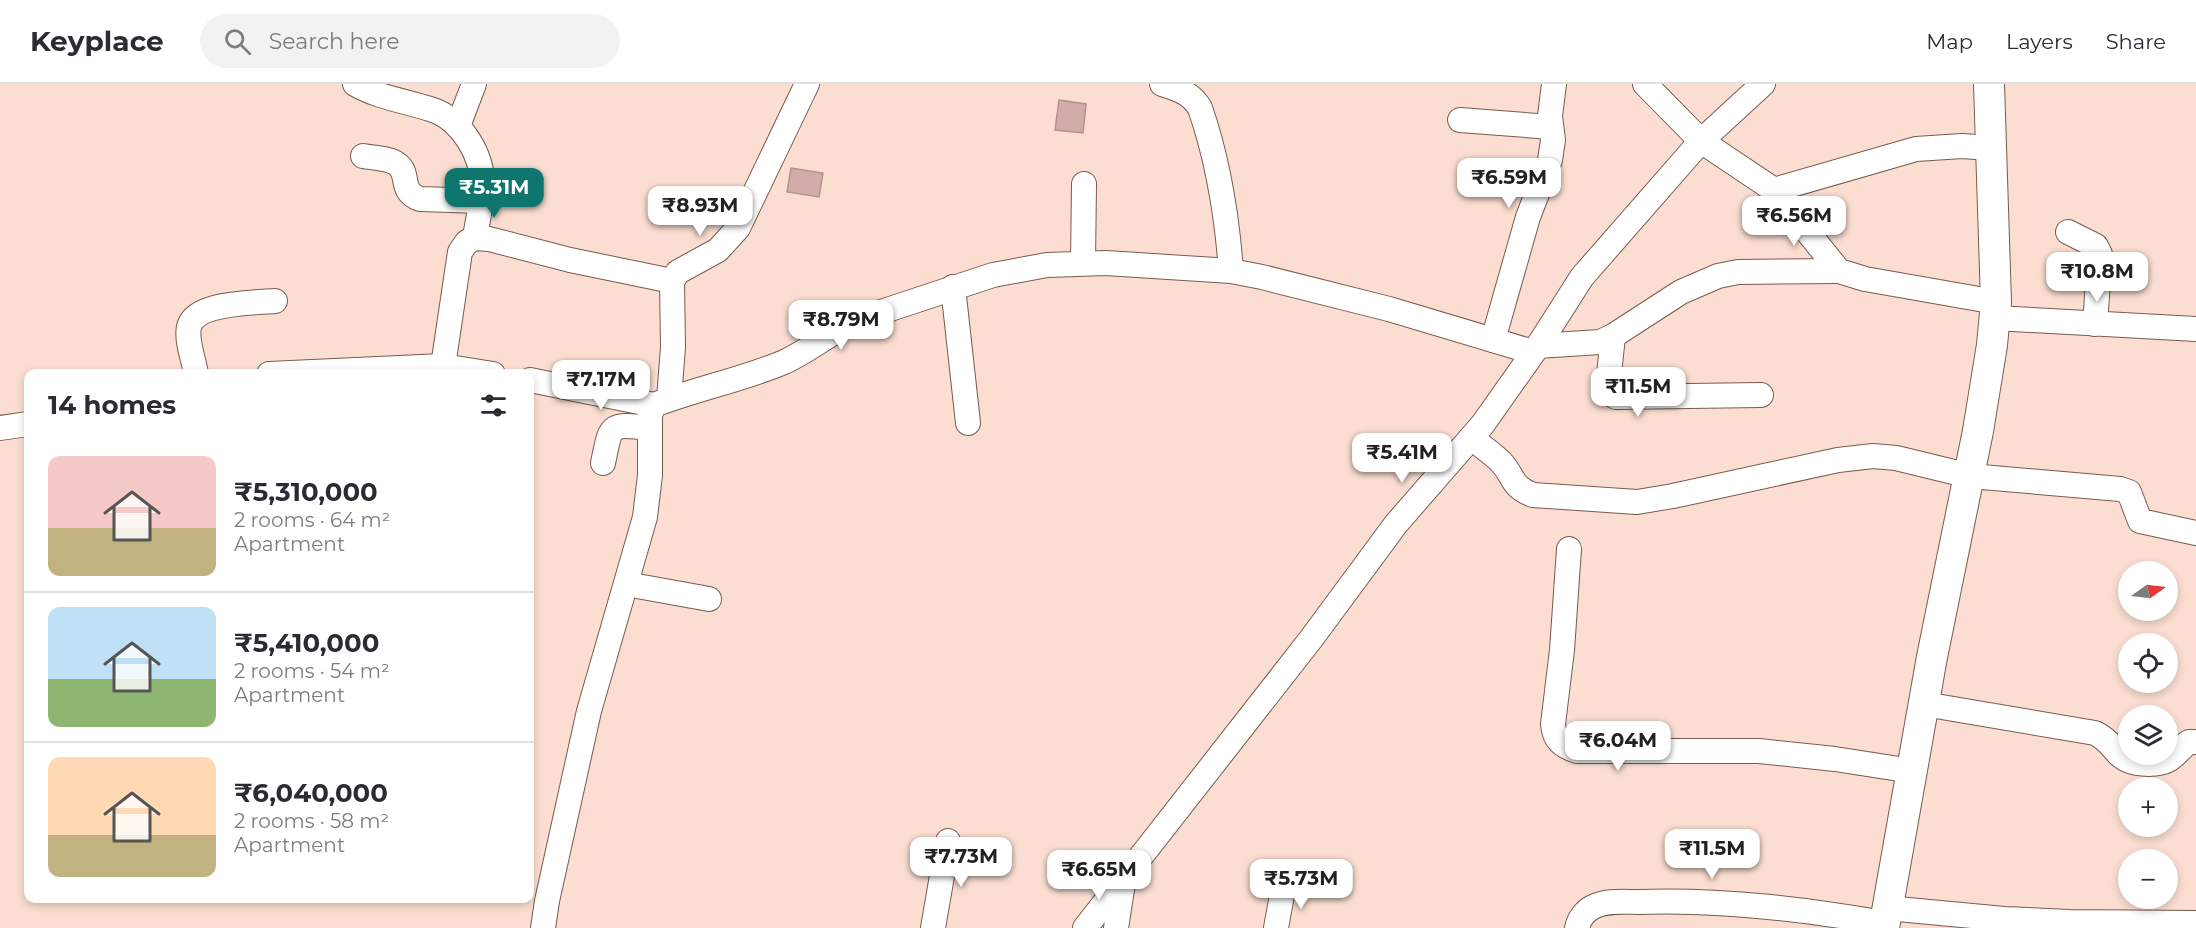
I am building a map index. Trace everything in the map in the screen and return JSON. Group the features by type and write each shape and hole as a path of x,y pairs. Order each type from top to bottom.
{"main road":[{"path":"1885,920 1924,704 1970,476 1996,310 1989,84"}],"street":[{"path":"355,84 378,94 433,110 446,116 458,126 478,161 482,177 475,238"},
{"path":"458,126 474,84"},
{"path":"543,928 589,711 641,535 648,497 650,415 661,402 673,347 672,281 678,272 718,250 738,228 807,84"},
{"path":"1162,84 1196,91 1221,192 1231,271"},
{"path":"1493,340 1528,217 1550,160 1552,150 1550,116 1554,84"},
{"path":"1645,84 1701,141 1774,190 1839,271"},
{"path":"1085,928 1311,639 1396,524 1472,438 1535,349 1582,277 1701,141 1763,84"},
{"path":"1460,120 1551,127"},
{"path":"1774,190 1916,148 1962,146 1991,148"},
{"path":"363,156 397,164 403,170 407,189 412,196 420,199 481,201"},
{"path":"1083,263 1084,184"},
{"path":"2068,232 2096,246 2100,254 2095,324"},
{"path":"444,366 460,252 466,242 475,238 489,239 570,260 672,281"},
{"path":"534,381 661,402 774,366 799,354 844,325 953,287 984,277 1023,269 1083,263 1231,271 1389,309 1493,340 1535,349 1600,342 1681,292 1718,276 1738,272 1839,271 1996,310 2095,324 2196,329"},
{"path":"953,287 968,423"},
{"path":"195,369 189,328 192,320 200,313 212,308 275,301"},
{"path":"1613,336 1608,384 1609,393 1616,397 1761,395"},
{"path":"387,369 444,366 459,369"},
{"path":"0,428 24,425"},
{"path":"603,463 609,433 614,428 619,425 649,428"},
{"path":"1472,438 1503,464 1513,482 1521,490 1533,495 1548,497 1625,502 1654,500 1856,456 1896,458 1970,476 2120,489 2129,492 2140,521 2196,533"},
{"path":"1569,549 1562,650 1553,724 1557,740 1564,747 1577,751 1759,751 1835,759 1912,771"},
{"path":"626,584 710,599"},
{"path":"1924,704 2095,733 2105,738 2121,757 2130,762 2158,763 2167,760 2189,741 2196,741"},
{"path":"933,928 948,841"},
{"path":"1116,928 1124,881"},
{"path":"1276,928 1284,884"},
{"path":"1577,928 1583,915 1593,907 1607,903 1663,901 1711,901 1885,920 1984,923 2069,922 2122,925 2196,923"}],"building":[{"path":"1059,100 1086,104 1083,133 1055,130"},
{"path":"791,168 823,173 819,197 787,192"}]}
